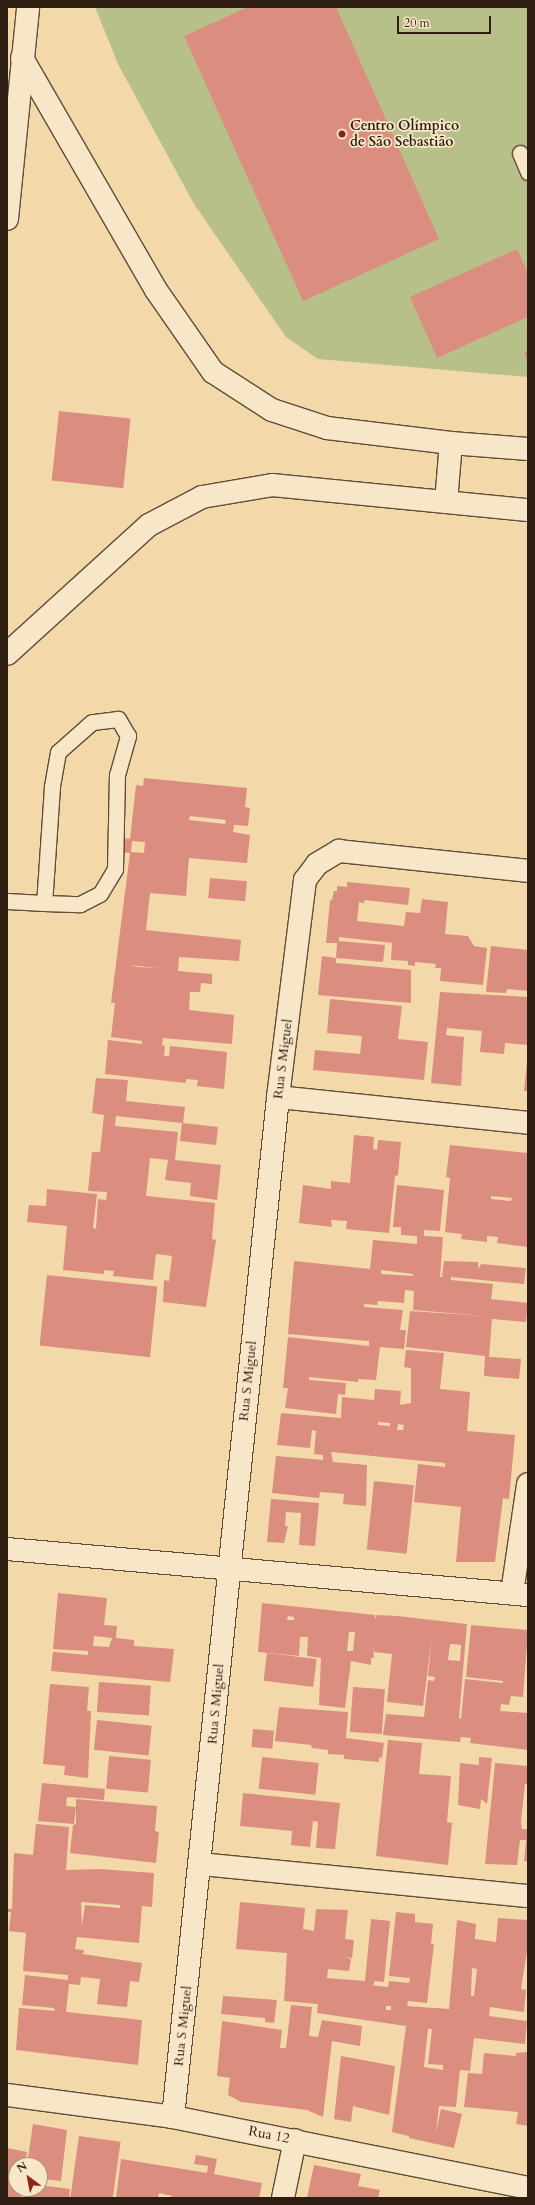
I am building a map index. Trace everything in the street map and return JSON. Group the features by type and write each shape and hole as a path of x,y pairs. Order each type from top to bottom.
{"street":[{"path":"7,218 28,7"},
{"path":"22,58 156,290 213,372 272,410 328,428 451,443 528,449"},
{"path":"446,502 451,443"},
{"path":"7,654 149,525 202,497 272,485 528,510"},
{"name":"Rua S Miguel","path":"173,2117 200,1864 228,1569 278,1097 306,880 317,864 340,852 528,870"},
{"path":"278,1097 528,1122"},
{"path":"7,1549 520,1594 528,1484"},
{"path":"200,1864 528,1896"},
{"name":"Rua 12","path":"7,2095 173,2117 295,2140 528,2188"},
{"path":"283,2198 295,2140"}],"lane":[{"path":"520,153 528,172"},
{"path":"7,901 44,903 80,904 100,894 115,869 117,775 128,736 118,719 92,722 58,752 52,787 44,903"}],"green space":[{"name":"Centro Olímpico de São Sebastião","path":"95,7 528,7 528,377 318,359 286,337 194,204 118,64"}],"building":[{"path":"248,7 336,7 439,239 303,301 184,36"},
{"path":"517,249 528,273 528,317 437,358 410,297"},
{"path":"528,351 528,363 524,353"},
{"path":"59,411 131,419 123,488 52,481"},
{"path":"144,778 247,788 245,807 250,808 248,826 234,825 233,832 250,835 247,863 189,858 186,896 150,893 146,930 241,940 239,961 179,957 178,971 212,974 212,984 201,983 200,992 190,992 189,1010 234,1015 232,1044 163,1038 162,1045 165,1046 164,1056 169,1056 170,1046 227,1052 224,1089 197,1086 198,1080 186,1079 186,1083 105,1074 108,1040 142,1044 142,1041 111,1037 115,1003 111,1003 130,853 120,852 122,838 130,839 136,785 143,786","holes":["190,816 226,820 225,824 189,820","132,841 145,842 144,853 131,852","129,965 159,968 138,967"]},
{"path":"210,878 247,881 245,901 208,898"},
{"path":"347,882 410,888 408,905 365,900 364,903 359,902 357,921 404,926 406,912 420,913 422,899 448,902 445,934 468,936 474,946 487,948 483,985 440,981 441,968 435,968 436,964 415,962 415,966 408,965 408,961 391,960 392,943 339,937 339,941 385,945 383,962 336,958 337,943 326,943 330,900 332,900 334,891 337,891 337,886 347,887"},
{"path":"491,946 528,950 528,991 507,989 506,993 486,992"},
{"path":"322,956 336,958 336,963 411,970 411,1003 318,995"},
{"path":"440,992 528,997 528,1045 505,1043 504,1054 480,1052 482,1031 447,1028 446,1035 464,1037 461,1086 431,1083"},
{"path":"330,999 402,1006 398,1039 428,1042 424,1080 313,1070 315,1050 360,1054 362,1036 327,1033"},
{"path":"527,1061 528,1091 524,1091"},
{"path":"96,1078 128,1080 126,1101 185,1107 183,1123 218,1127 216,1145 180,1141 182,1123 116,1116 115,1126 178,1132 175,1160 221,1165 217,1200 190,1196 191,1183 165,1180 168,1160 150,1158 146,1196 215,1203 212,1239 216,1240 206,1307 163,1302 164,1280 169,1281 172,1256 156,1254 153,1280 113,1276 114,1271 104,1270 104,1274 63,1270 67,1226 27,1222 29,1205 46,1206 47,1189 97,1194 93,1228 96,1229 98,1199 106,1200 107,1192 88,1191 92,1152 100,1152 104,1115 92,1113"},
{"path":"354,1135 374,1137 373,1149 377,1150 378,1140 401,1142 398,1175 395,1176 389,1233 346,1229 347,1221 331,1220 332,1227 299,1223 303,1185 331,1189 331,1181 350,1183"},
{"path":"450,1145 528,1153 528,1247 497,1243 498,1237 487,1236 487,1242 461,1239 462,1234 445,1232 450,1178 446,1177","holes":["491,1196 512,1198 511,1201 491,1199"]},
{"path":"397,1185 444,1190 440,1231 424,1230 424,1236 443,1237 440,1277 442,1277 444,1261 478,1262 478,1269 481,1264 526,1268 524,1284 451,1277 451,1280 493,1284 491,1299 528,1303 526,1322 492,1319 489,1357 521,1359 519,1379 484,1376 485,1356 406,1347 410,1311 486,1316 413,1310 414,1291 405,1290 404,1303 378,1301 377,1305 364,1304 364,1307 403,1310 400,1330 406,1330 404,1349 380,1347 376,1380 358,1379 358,1382 309,1377 309,1380 346,1383 345,1395 338,1394 336,1414 285,1408 288,1388 283,1388 288,1337 369,1346 369,1341 288,1334 294,1261 370,1269 373,1240 417,1244 417,1236 401,1235 401,1227 393,1227","holes":["381,1270 413,1274 413,1276 381,1274"]},
{"path":"47,1275 157,1287 150,1357 40,1346"},
{"path":"406,1350 444,1353 440,1389 470,1392 467,1431 515,1435 509,1499 503,1498 495,1562 456,1562 461,1507 414,1502 418,1464 445,1467 445,1463 331,1452 333,1462 367,1465 366,1506 343,1504 344,1494 320,1492 319,1498 272,1493 276,1456 323,1460 323,1455 314,1454 316,1431 312,1430 310,1448 277,1445 281,1413 341,1418 342,1397 374,1400 375,1389 401,1391 400,1405 411,1403 411,1368 404,1367","holes":["378,1422 390,1423 390,1426 378,1425","398,1424 404,1425 403,1430 397,1430"]},
{"path":"374,1481 414,1485 407,1554 367,1550"},
{"path":"271,1499 319,1503 315,1546 299,1545 301,1513 286,1512 285,1526 288,1526 284,1543 267,1542"},
{"path":"58,1593 107,1598 104,1625 117,1626 116,1638 134,1640 134,1646 174,1649 170,1682 51,1671 53,1652 88,1655 88,1651 53,1649","holes":["94,1636 112,1638 109,1647 93,1646"]},
{"path":"262,1603 375,1615 375,1619 377,1615 397,1616 467,1624 459,1718 461,1719 465,1679 503,1683 503,1681 466,1677 471,1625 528,1630 523,1697 511,1696 509,1705 501,1704 500,1711 528,1713 528,1750 470,1743 471,1738 461,1737 460,1742 383,1735 386,1714 424,1717 428,1680 434,1681 435,1677 428,1676 432,1636 423,1706 387,1702 392,1654 374,1652 373,1645 374,1658 371,1658 371,1665 351,1661 345,1708 319,1705 321,1658 307,1656 308,1637 300,1637 299,1656 258,1652","holes":["288,1616 294,1617 294,1620 287,1620","349,1632 355,1632 353,1651 347,1651","450,1644 461,1645 460,1661 448,1660"]},
{"path":"267,1653 317,1659 313,1687 264,1681"},
{"path":"99,1682 151,1686 149,1716 97,1712"},
{"path":"50,1684 89,1687 87,1711 91,1711 88,1778 64,1775 65,1766 43,1764"},
{"path":"353,1687 385,1689 382,1734 350,1732"},
{"path":"279,1707 348,1712 346,1738 384,1743 382,1758 379,1757 379,1762 344,1759 344,1755 328,1754 328,1750 312,1748 311,1745 275,1741"},
{"path":"97,1720 152,1726 149,1756 94,1750"},
{"path":"253,1729 274,1731 272,1749 251,1747"},
{"path":"388,1740 422,1743 419,1774 451,1776 447,1822 452,1823 448,1865 376,1856"},
{"path":"109,1756 151,1760 148,1793 106,1789"},
{"path":"262,1757 319,1763 315,1795 259,1789"},
{"path":"479,1757 492,1758 487,1804 481,1799 480,1809 458,1805 460,1763 479,1765"},
{"path":"495,1763 528,1766 528,1784 525,1784 521,1822 522,1829 527,1829 528,1826 528,1861 524,1861 526,1840 520,1840 517,1865 485,1864"},
{"path":"42,1783 105,1789 104,1800 67,1797 66,1806 76,1807 74,1824 38,1821"},
{"path":"243,1793 340,1803 335,1849 316,1848 318,1822 313,1821 310,1847 291,1845 292,1831 240,1826"},
{"path":"76,1799 157,1806 155,1831 159,1832 156,1863 70,1853 73,1825 76,1824"},
{"path":"36,1824 69,1827 66,1870 100,1869 154,1873 152,1907 142,1906 139,1943 77,1937 75,1949 84,1950 83,1954 142,1963 139,1982 130,1981 127,2007 97,2004 100,1979 81,1977 80,1985 69,1984 66,2012 142,2020 138,2065 16,2050 19,2008 55,2011 54,2008 22,2005 25,1975 68,1980 68,1975 23,1971 26,1933 9,1931 11,1912 7,1912 7,1909 12,1909 14,1853 33,1855","holes":["81,1902 120,1905 120,1908 85,1905 82,1926"]},
{"path":"240,1902 305,1908 303,1929 314,1931 316,1909 348,1910 345,1939 354,1940 352,1958 344,1957 351,1959 349,1971 328,1969 327,1978 365,1981 371,1919 390,1921 384,1982 374,1981 374,1985 369,1985 388,1987 389,1981 409,1983 410,1978 389,1976 396,1912 415,1914 415,1922 433,1924 431,1944 434,1944 427,2003 408,2001 407,2006 449,2009 457,1920 476,1924 475,1939 496,1942 498,1918 528,1920 528,1945 521,1989 526,1990 524,2012 490,2007 489,2016 527,2021 525,2044 474,2038 470,2071 460,2070 456,2107 439,2106 436,2133 441,2109 462,2114 454,2148 409,2138 409,2136 392,2132 406,2026 317,2013 318,2004 284,2001 287,1953 236,1949","holes":["472,1968 477,1969 474,1996 471,1996","386,2006 391,2006 391,2010 386,2010","428,2029 432,2029 428,2064 443,2065 443,2070 424,2067"]},
{"path":"223,1996 277,2000 274,2023 265,2022 265,2018 221,2014"},
{"path":"291,2005 312,2007 309,2036 318,2037 322,2020 362,2026 360,2046 332,2041 323,2117 307,2110 241,2102 228,2095 230,2078 217,2076 222,2021 282,2030 280,2048 286,2048"},
{"path":"528,2052 528,2126 516,2124 518,2112 464,2107 468,2073 482,2074 484,2053 516,2056 516,2053"},
{"path":"341,2056 395,2066 389,2115 353,2106 351,2122 334,2119"},
{"path":"33,2124 67,2130 61,2181 48,2180 48,2157 28,2157"},
{"path":"79,2136 121,2142 113,2198 70,2197"},
{"path":"7,2148 27,2152 26,2157 8,2157 8,2197 21,2197 7,2198"},
{"path":"196,2155 217,2159 214,2174 262,2183 259,2198 171,2198 172,2196 159,2193 158,2198 116,2198 121,2159 207,2173 208,2166 194,2164"},
{"path":"314,2165 361,2174 358,2186 380,2190 378,2198 307,2198"},
{"path":"48,2186 70,2189 69,2198 27,2198 48,2197"}],"place":[{"name":"Centro Olímpico de São Sebastião","path":"342,134"}]}
